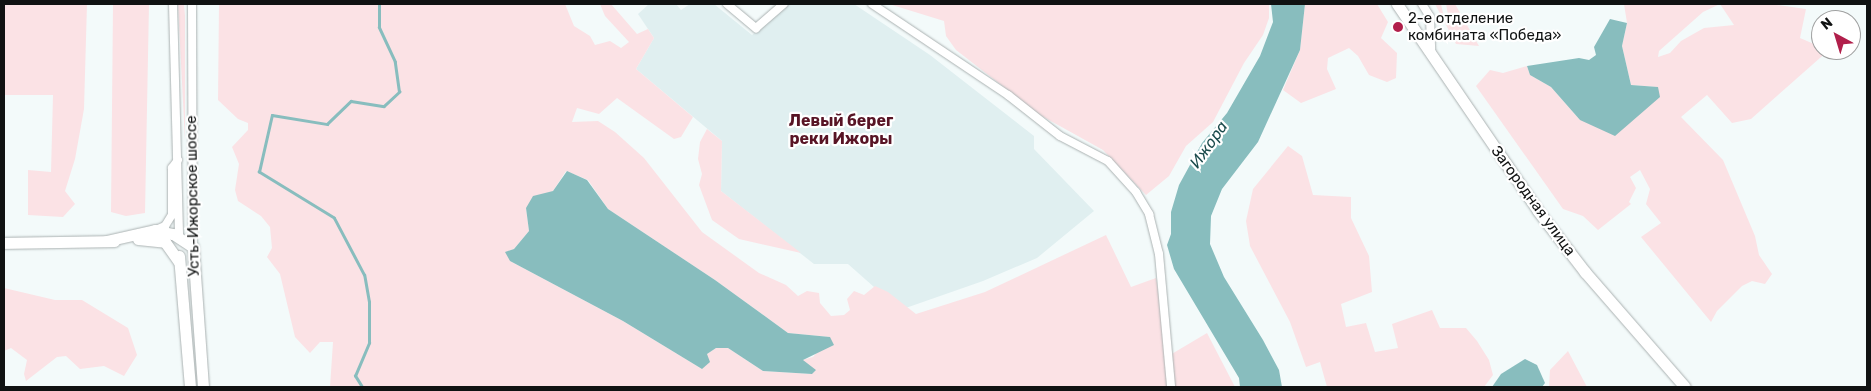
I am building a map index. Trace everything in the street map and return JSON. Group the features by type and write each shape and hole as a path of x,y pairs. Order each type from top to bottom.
{"street":[{"name":"Усть-Ижорское шоссе","path":"173,4 179,262 190,387"},
{"name":"Усть-Ижорское шоссе","path":"192,4 193,247 203,387"},
{"path":"727,4 756,28 784,4"},
{"path":"872,4 1008,95 1060,136 1101,157 1136,192 1149,214 1159,254 1171,387"},
{"name":"Загородная улица","path":"1397,4 1553,231 1684,387"},
{"path":"1422,4 1430,17 1431,54"},
{"name":"Усть-Ижорское шоссе","path":"155,230 165,226 172,215 172,168 178,160"},
{"path":"106,241 155,230 179,237 193,247"},
{"path":"4,243 159,239 170,246 179,262"}],"shaded area":[{"path":"4,4 87,4 84,109 75,159 65,191 75,204 63,217 28,215 28,170 51,172 53,95 4,95"},
{"path":"113,4 149,4 145,213 126,216 111,212"},
{"path":"178,4 184,4 185,16 185,141"},
{"path":"219,4 565,4 574,26 590,36 595,45 610,41 621,48 629,42 605,16 600,4 611,4 637,34 648,29 654,38 636,69 693,117 681,137 674,139 617,98 599,114 577,108 572,122 598,121 615,132 644,158 702,232 759,273 786,285 798,296 807,291 819,293 820,303 831,316 844,315 850,310 847,299 854,291 864,295 875,286 888,292 916,314 985,292 1106,235 1131,287 1156,278 1170,355 1207,333 1235,387 330,387 333,342 320,342 310,353 295,337 280,274 267,257 272,248 270,227 261,216 238,201 235,190 239,164 232,147 248,130 248,123 238,119 218,100","holes":["566,171 588,180 608,209 715,280 788,333 830,337 813,357 802,360 812,374 763,371 728,348 716,348 707,354 702,369 623,321 510,261 506,252 514,249 529,231 526,208 553,191"]},
{"path":"649,4 676,4 681,10 690,4 714,4 752,35 789,4 854,4 930,55 1034,136 1034,149 1094,211 1037,258 983,281 900,310 848,264 814,264 721,191 722,141 636,69 654,38 638,14"},
{"path":"889,4 1269,4 1269,18 1263,35 1244,63 1213,122 1186,146 1169,176 1146,195 1103,150 1040,115 956,50 946,36 944,21"},
{"path":"1305,4 1377,4 1388,22 1381,38 1397,53 1396,78 1387,82 1369,75 1358,56 1349,48 1328,58 1327,69 1336,89 1301,103 1283,90 1300,50"},
{"path":"1435,4 1441,4 1443,13 1448,15 1446,4 1455,4 1479,46 1456,44"},
{"path":"1624,4 1720,4 1770,4 1806,9 1800,38 1811,43 1811,60 1818,60 1751,119 1732,123 1707,95 1681,117 1723,160 1755,236 1759,255 1772,274 1765,284 1752,281 1742,286 1717,311 1711,322 1641,237 1661,223 1646,204 1650,189 1640,170 1630,177 1636,188 1629,202 1631,204 1598,230 1583,216 1563,209 1476,86 1490,70 1503,73 1527,66 1530,75 1551,87 1580,120 1657,87 1631,85 1622,46 1627,23","holes":["1720,4 1734,25 1704,28 1681,41 1670,53 1658,57 1659,51 1703,12"]},
{"path":"707,129 722,141 721,191 801,253 739,239 712,220 699,185 702,174 698,159 700,142"},
{"path":"1288,146 1302,156 1313,195 1351,197 1351,218 1369,256 1372,292 1341,304 1346,327 1366,323 1375,352 1398,348 1392,324 1432,310 1440,328 1466,328 1477,341 1489,360 1493,375 1484,387 1327,387 1320,362 1306,367 1290,322 1250,246 1246,221 1253,189"},
{"path":"4,288 55,300 82,300 128,328 137,355 124,376 104,366 80,369 66,356 57,357 26,381 24,374 27,360 11,348 4,351"},
{"path":"1568,351 1587,387 1549,387 1550,370"}],"water":[{"name":"Ижора","path":"1271,4 1305,4 1300,50 1258,142 1222,189 1211,216 1210,244 1224,277 1279,370 1282,387 1240,387 1239,378 1174,269 1167,245 1171,234 1171,212 1179,185 1202,143 1227,113 1260,56 1273,22"},
{"path":"1610,19 1627,23 1622,46 1631,85 1658,87 1660,97 1615,136 1580,120 1551,87 1530,75 1527,66 1579,58 1589,60 1596,55 1594,47"},
{"path":"567,171 587,180 608,209 715,280 788,333 830,337 834,345 803,360 816,370 812,374 763,371 728,348 716,348 707,354 710,362 702,369 623,321 510,261 505,252 514,249 529,231 526,208 533,196 553,191"},
{"path":"1525,359 1537,365 1545,383 1542,387 1492,387 1501,374"}],"waterway":[{"path":"362,387 355,376 369,343 369,302 364,275 334,218 259,172 272,115 327,124 351,101 384,106 399,92 395,62 379,27 379,4"}],"place":[{"name":"2-е отделение комбината «Победа»","path":"1398,27"}],"district":[{"name":"Левый берег реки Ижоры","path":"841,130"}]}
